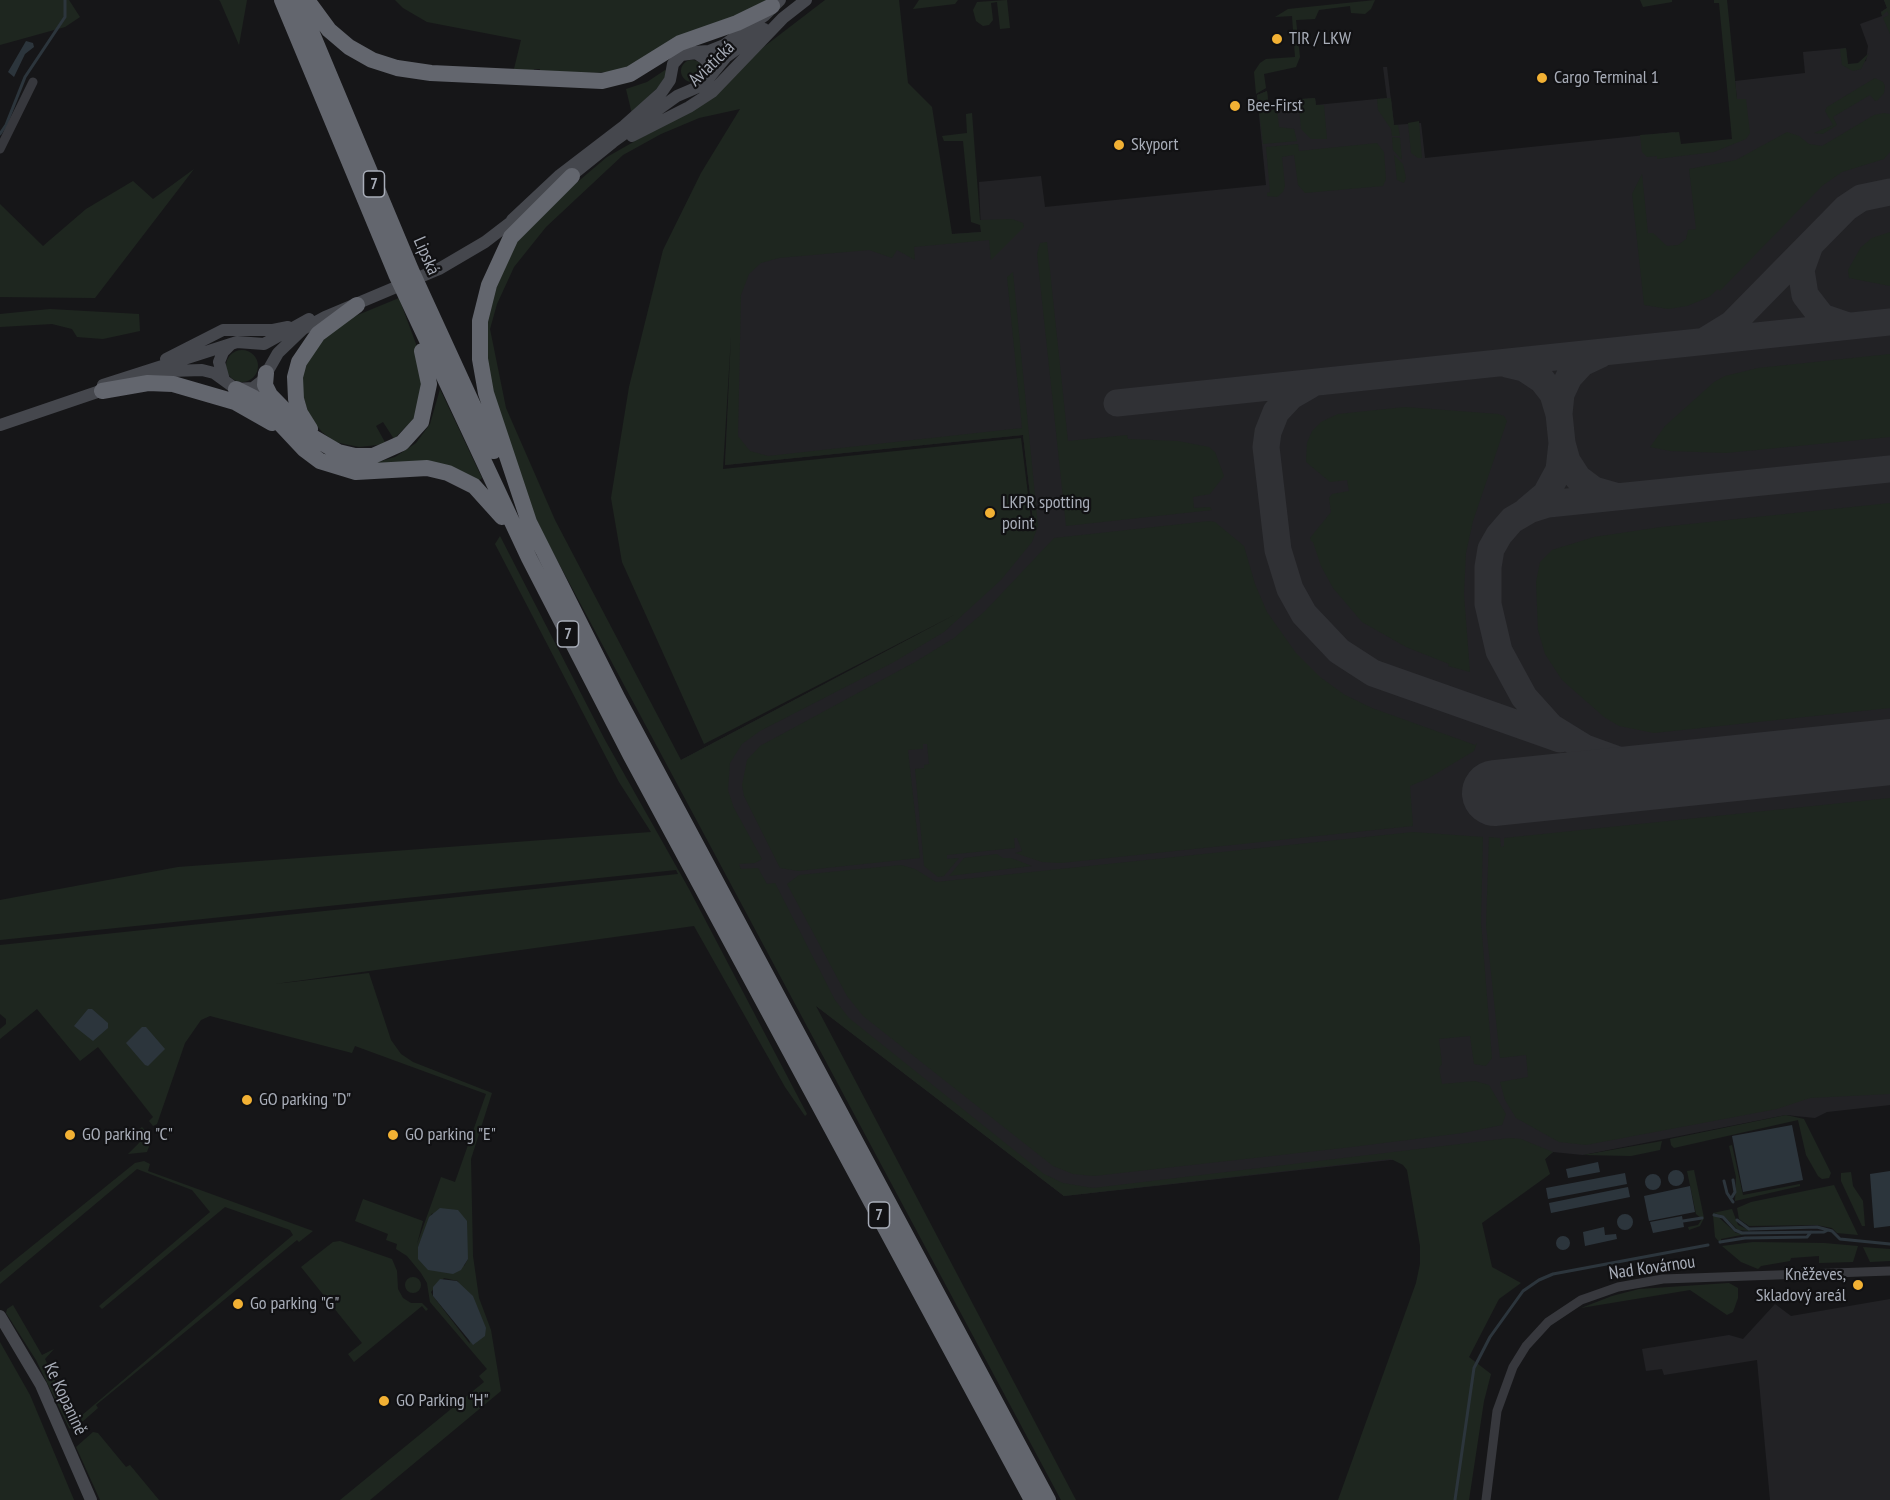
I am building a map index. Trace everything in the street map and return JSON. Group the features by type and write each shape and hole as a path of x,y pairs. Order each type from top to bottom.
{"highway":[{"name":"Lipská","path":"282,0 407,298 529,558"},
{"name":"Lipská","path":"298,0 411,270 529,522"},
{"path":"307,0 322,22 339,39 360,54 384,65 421,72 602,81 622,77 647,65 680,43 778,8"},
{"path":"535,78 566,86 618,86 648,77 685,53"},
{"path":"529,522 486,393 480,359 480,321 489,285 511,237 572,176"},
{"path":"266,371 265,385 274,400 300,428 330,448 355,456 381,454 406,440 421,422 427,400 428,373 407,298"},
{"path":"330,448 313,433 300,412 295,377 299,362 313,340 324,328 357,305"},
{"path":"102,391 148,383 182,385 245,406 292,437"},
{"path":"230,385 258,400 312,455 338,468 366,472 427,468 466,480 496,508 529,558"},
{"name":"7","path":"529,522 618,699 1048,1500"},
{"name":"7","path":"529,558 631,756 1032,1500"}],"main road":[{"name":"Aviatická","path":"685,53 719,48 778,8 806,0"},
{"name":"Aviatická","path":"600,154 704,99 778,8"},
{"path":"0,425 147,376 181,370 207,371 230,385 253,388 262,381 278,353 303,329 439,269 485,242 677,96 701,87 726,57 778,8"},
{"path":"692,90 680,87 675,82 672,72 673,64 685,53 705,59 710,70 708,80"},
{"name":"Aviatická","path":"512,220 560,175 624,126 661,93 672,72"},
{"path":"0,425 132,375 237,342 264,344 295,325 335,307 378,295"},
{"path":"132,375 223,330 273,330 295,325"},
{"path":"230,385 219,367 221,357 227,348 237,342"},
{"path":"254,344 262,351 266,371"},
{"name":"Ke Kopanině","path":"0,1316 41,1385 91,1500"}],"street":[{"path":"0,149 33,82"},
{"name":"Nad Kovárnou","path":"1486,1500 1497,1411 1513,1367 1543,1327 1581,1300 1618,1287 1663,1279 1890,1271"}],"shaded area":[{"path":"0,0 69,0 80,17 65,27 0,45"},
{"path":"247,0 239,45 220,1"},
{"path":"395,0 769,0 623,72 540,74 540,69 534,69 533,74 513,73 521,40 427,22 403,8"},
{"path":"825,0 899,0 908,83 932,107 952,234 981,232 980,225 971,222 963,141 944,141 942,136 967,133 966,114 972,113 980,220 1012,219 1023,223 1024,227 991,260 989,240 914,247 915,260 897,250 892,258 869,250 779,258 761,263 749,274 741,295 738,436 750,451 768,456 1022,428 1007,277 1013,272 1038,526 1032,542 1001,580 944,632 894,662 760,731 742,744 730,763 728,790 734,808 762,859 755,863 739,864 741,869 758,868 767,884 775,883 835,1000 849,1018 1044,1174 1063,1183 1093,1188 1510,1138 1521,1139 1553,1152 1545,1159 1550,1174 1482,1223 1492,1267 1521,1283 1499,1299 1469,1357 1491,1374 1484,1401 1469,1500 1338,1500 1416,1283 1420,1264 1420,1246 1407,1170 1403,1165 1391,1159 1064,1196 816,1006 1076,1500 1061,1500 542,532 520,482 487,379 488,307 516,243 561,196 607,157 658,128","holes":["740,109 701,173 663,250 629,387 611,498 622,562 704,744 956,614 681,760 555,520 506,408 490,329 497,304 514,267 546,227 623,155 661,134 699,118","731,336 725,465 1023,435 1034,529 1029,531 1032,527 1021,438 723,469"]},
{"path":"919,0 958,0 955,4 913,9"},
{"path":"1007,0 1010,28 1000,29 997,2 991,3 993,20 989,25 983,26 976,21 973,10 977,2"},
{"path":"1375,0 1371,9 1365,14 1351,13 1350,6 1319,10 1315,19 1296,20 1300,57 1296,67 1264,74 1266,88 1256,94 1254,72 1260,63 1266,59 1295,57 1292,16 1275,17 1288,9"},
{"path":"1640,0 1672,0 1672,2 1643,7"},
{"path":"1714,0 1727,0 1737,99 1746,99 1750,133 1746,139 1714,152 1657,159 1657,156 1647,157 1642,152 1640,135 1679,132 1681,144 1732,139 1719,3 1714,3"},
{"path":"1884,0 1890,0 1890,1105 1827,1112 1815,1118 1786,1115 1583,1155 1553,1152 1545,1159 1517,1146 1064,1196 815,1005 681,760 955,615 1034,529 1023,435 725,465 736,250 981,232 979,182 1041,176 1045,207 1266,185 1257,95 1267,91 1269,110 1302,107 1301,99 1315,98 1316,105 1387,98 1383,67 1387,67 1394,125 1421,123 1425,158 1675,132 1677,148 1732,143 1741,137 1735,81 1805,73 1803,52 1846,48 1848,67 1866,61 1868,46 1860,24 1882,16 1881,12 1887,8"},
{"path":"1884,0 1890,0 1890,34 1883,18 1889,15 1887,11 1882,16 1881,12 1887,8"},
{"path":"26,41 33,43 34,47 25,54 14,77 8,72"},
{"path":"1846,48 1848,64 1858,63 1869,53 1861,69 1853,71 1842,65 1840,49"},
{"path":"688,60 696,60 703,67 703,75 696,82 688,82 681,75 681,67"},
{"path":"665,70 668,72 665,80 632,114 626,89 647,82"},
{"path":"1875,78 1883,82 1885,86 1884,93 1878,100 1875,101 1870,95 1833,117 1837,125 1823,134 1814,133 1833,125 1825,111 1827,107"},
{"path":"1267,91 1269,110 1277,110 1279,127 1294,129 1297,141 1263,144 1257,95"},
{"path":"1315,98 1316,105 1324,105 1327,139 1311,139 1301,129 1299,108 1302,107 1301,99"},
{"path":"1391,98 1394,125 1398,125 1400,136 1392,136 1391,129 1378,110 1377,99"},
{"path":"1890,114 1890,152 1884,159 1842,172 1822,186 1720,291 1718,289 1709,297 1687,306 1668,309 1644,305 1632,194 1642,174 1648,233 1653,233 1667,246 1678,245 1686,239 1688,230 1696,229 1689,169 1736,160 1787,132 1799,136 1809,144 1822,146 1874,115"},
{"path":"1419,121 1422,158 1411,153 1408,123"},
{"path":"1392,137 1400,138 1402,160 1393,150"},
{"path":"1377,143 1384,152 1386,179 1383,186 1305,193 1298,185 1294,155 1282,157 1285,186 1283,192 1277,197 1267,196 1270,192 1266,147 1298,144 1299,151"},
{"path":"1394,155 1403,164 1406,178 1404,183 1397,180"},
{"path":"194,169 95,298 0,297 0,204 43,246 86,209 133,181 153,199"},
{"path":"1890,232 1890,286 1849,278 1848,270 1861,247 1872,238"},
{"path":"1047,242 1068,441 1127,435 1128,439 1178,441 1209,447 1215,452 1224,476 1210,494 1193,497 1194,508 1210,507 1212,510 1066,526 1037,254 1040,243"},
{"path":"399,298 423,363 418,414 394,439 383,422 376,426 386,444 359,447 335,442 322,432 309,416 301,388 305,364 314,348 348,319"},
{"path":"50,309 139,314 140,331 103,339 77,337 72,329 52,324 0,327 0,314"},
{"path":"242,350 253,355 258,366 253,377 242,382 231,377 226,366 231,355"},
{"path":"1890,354 1890,437 1726,453 1670,451 1650,447 1665,426 1714,382 1725,376 1758,368"},
{"path":"440,389 482,478 478,481 371,464 395,457 416,443 430,424"},
{"path":"1405,407 1498,414 1504,416 1507,421 1473,521 1466,553 1464,594 1470,672 1448,666 1449,664 1406,647 1362,622 1333,588 1310,538 1331,512 1329,498 1332,494 1349,491 1347,480 1330,482 1306,462 1307,443 1312,431 1321,422 1338,414"},
{"path":"1890,503 1890,708 1654,733 1619,726 1604,717 1562,680 1545,654 1538,630 1536,582 1540,562 1552,550 1594,537 1661,527"},
{"path":"1215,522 1244,546 1255,584 1267,612 1296,653 1320,677 1345,695 1372,708 1475,745 1477,743 1474,751 1429,778 1410,786 1413,826 1061,863 1042,862 1015,853 1022,851 1017,838 1014,838 1015,848 947,855 947,859 959,858 944,876 938,877 924,866 915,769 924,768 924,765 929,764 927,744 923,744 923,749 908,750 920,858 798,871 780,868 744,796 742,785 747,760 760,746 915,662 954,638 985,611 1054,538"},
{"path":"500,536 605,740 689,889 807,1114 805,1116 785,1087 694,926 275,984 369,973 391,1040 401,1054 413,1062 492,1093 471,1159 473,1256 479,1298 491,1330 501,1391 370,1500 340,1500 484,1382 479,1376 487,1369 430,1302 427,1283 421,1273 407,1256 396,1249 397,1244 386,1240 388,1234 355,1221 363,1199 423,1221 417,1244 441,1177 455,1182 486,1094 355,1046 352,1053 210,1016 201,1020 185,1043 157,1124 153,1126 149,1121 153,1117 98,1047 80,1061 37,1009 0,1039 0,1029 6,1024 6,1019 0,1014 0,945 678,874 676,870 0,940 0,900 178,867 651,832 619,782 495,544","holes":["432,1213 468,1259 464,1266 418,1247","444,1278 458,1281 470,1344 431,1292"]},
{"path":"1890,798 1890,1094 1810,1098 1777,1109 1586,1145 1559,1142 1516,1118 1505,1100 1500,1082 1528,1077 1526,1055 1500,1058 1486,925 1489,837 1500,838 1501,847 1504,846 1504,838"},
{"path":"1413,832 1483,837 1481,922 1492,1058 1486,1066 1474,1064 1470,1036 1439,1039 1442,1064 1439,1068 1442,1084 1475,1081 1489,1085 1506,1114 1502,1125 1463,1133 1352,1147 1094,1176 1073,1174 1053,1166 863,1016 847,996 787,884 799,875 901,865 915,869 936,882"},
{"path":"997,854 1003,858 1011,858 1032,866 949,876 964,858"},
{"path":"88,1009 92,1009 108,1023 108,1028 93,1041 74,1026"},
{"path":"142,1027 146,1027 165,1049 148,1066 126,1043"},
{"path":"1786,1115 1804,1119 1831,1173 1829,1178 1822,1179 1818,1176 1806,1155 1798,1120 1674,1148 1671,1145 1670,1139"},
{"path":"1792,1125 1803,1180 1743,1192 1732,1136"},
{"path":"142,1127 152,1138 147,1152 128,1154 143,1139 136,1131"},
{"path":"1662,1141 1660,1150 1631,1156 1583,1155"},
{"path":"1732,1145 1743,1195 1800,1184 1800,1186 1735,1201 1736,1177 1729,1146"},
{"path":"144,1161 150,1164 148,1171 313,1231 299,1242 297,1240 96,1405 98,1408 73,1430 69,1428 36,1360 6,1313 7,1309 13,1305 42,1355 54,1349 45,1359 74,1422 293,1235 290,1230 225,1207 102,1309 99,1306 210,1212 192,1190 137,1169 0,1284 0,1272 135,1163"},
{"path":"1598,1162 1600,1172 1568,1178 1566,1169"},
{"path":"1673,1170 1679,1170 1684,1178 1682,1184 1673,1186 1668,1181 1668,1175"},
{"path":"1694,1170 1704,1218 1700,1226 1689,1230 1688,1227 1698,1225 1702,1219 1696,1214 1687,1171"},
{"path":"1890,1171 1890,1226 1874,1228 1870,1174"},
{"path":"1851,1172 1853,1186 1863,1201 1865,1226 1862,1226 1841,1181 1841,1173"},
{"path":"1625,1173 1627,1184 1548,1199 1546,1188"},
{"path":"1650,1174 1656,1174 1661,1182 1659,1188 1650,1190 1645,1185 1645,1179"},
{"path":"1834,1185 1858,1235 1837,1233 1832,1228 1816,1225 1749,1226 1739,1219 1737,1208 1751,1202"},
{"path":"1690,1186 1695,1212 1649,1221 1644,1196"},
{"path":"1628,1187 1630,1197 1551,1213 1549,1203"},
{"path":"440,1208 458,1210 467,1221 468,1259 461,1270 453,1274 428,1270 418,1259 418,1247 429,1217"},
{"path":"1732,1209 1738,1225 1751,1231 1738,1230 1724,1216 1714,1213 1736,1233 1746,1234 1721,1239 1721,1244 1715,1237 1713,1213"},
{"path":"1622,1214 1628,1214 1633,1222 1631,1228 1622,1230 1617,1225 1617,1219"},
{"path":"1682,1216 1684,1227 1653,1233 1650,1222"},
{"path":"1604,1227 1605,1235 1616,1234 1617,1239 1585,1246 1583,1232"},
{"path":"1563,1236 1568,1238 1570,1243 1568,1248 1563,1250 1558,1248 1556,1243 1558,1238"},
{"path":"340,1241 392,1259 397,1271 398,1289 403,1298 411,1303 422,1303 428,1309 426,1311 422,1306 354,1362 348,1354 362,1343 301,1267 333,1242"},
{"path":"1753,1242 1858,1246 1853,1262 1819,1263 1819,1256 1791,1258 1790,1261 1761,1266 1758,1269 1741,1262 1722,1246"},
{"path":"1863,1247 1890,1249 1890,1261 1870,1262"},
{"path":"413,1277 421,1285 413,1293 405,1285"},
{"path":"440,1279 457,1281 473,1296 486,1328 485,1336 473,1345 433,1296 433,1287"},
{"path":"1729,1283 1738,1288 1738,1298 1733,1312 1727,1315 1690,1290 1581,1308 1639,1289"},
{"path":"1890,1299 1890,1500 1770,1500 1757,1360 1664,1375 1662,1369 1646,1371 1642,1349 1729,1335 1743,1339 1775,1304 1791,1316"},
{"path":"0,1342 30,1395 74,1500 0,1500"},
{"path":"93,1432 98,1433 126,1467 130,1465 159,1500 100,1500 76,1447"}],"waterway":[{"path":"0,134 6,125 25,77 65,17 65,0"},
{"path":"1732,1197 1735,1192 1733,1180"},
{"path":"1724,1181 1727,1193 1733,1202"},
{"path":"1714,1215 1723,1217 1735,1230 1742,1233 1824,1232 1828,1230"},
{"path":"1683,1221 1702,1218"},
{"path":"1737,1220 1749,1229 1817,1227 1832,1231 1840,1239 1890,1244"},
{"path":"1720,1242 1745,1238 1807,1237 1811,1232"},
{"path":"1455,1500 1474,1368 1490,1337 1523,1291 1553,1274 1708,1245"}],"taxiway":[{"path":"1706,340 1732,324 1846,208 1861,198 1890,192"},
{"path":"1810,245 1801,270 1805,295 1822,317 1848,326"},
{"path":"1117,403 1890,322"},
{"path":"1559,414 1561,394 1569,377 1582,363 1601,354"},
{"path":"1507,364 1524,368 1542,380 1553,394 1559,414 1562,443 1559,470 1546,494 1527,510"},
{"path":"1310,385 1291,396 1276,412 1268,432 1266,447 1278,550 1290,589 1304,614 1339,651 1373,673 1560,739"},
{"path":"1562,443 1567,461 1578,478 1594,490 1615,496"},
{"path":"1773,763 1694,771 1659,771 1632,765 1585,748 1551,727 1524,697 1499,651 1488,604 1488,567 1491,549 1512,520 1529,510 1548,504 1890,469"}],"runway":[{"path":"1495,793 1890,752"}],"place":[{"name":"TIR / LKW","path":"1277,39"},
{"name":"Cargo Terminal 1","path":"1542,78"},
{"name":"Bee-First","path":"1235,106"},
{"name":"Skyport","path":"1119,145"},
{"name":"LKPR spotting point","path":"990,513"},
{"name":"GO parking \"D\"","path":"247,1100"},
{"name":"GO parking \"C\"","path":"70,1135"},
{"name":"GO parking \"E\"","path":"393,1135"},
{"name":"Kněževes, Skladový areál","path":"1858,1285"},
{"name":"Go parking \"G\"","path":"238,1304"},
{"name":"GO Parking \"H\"","path":"384,1401"}]}
